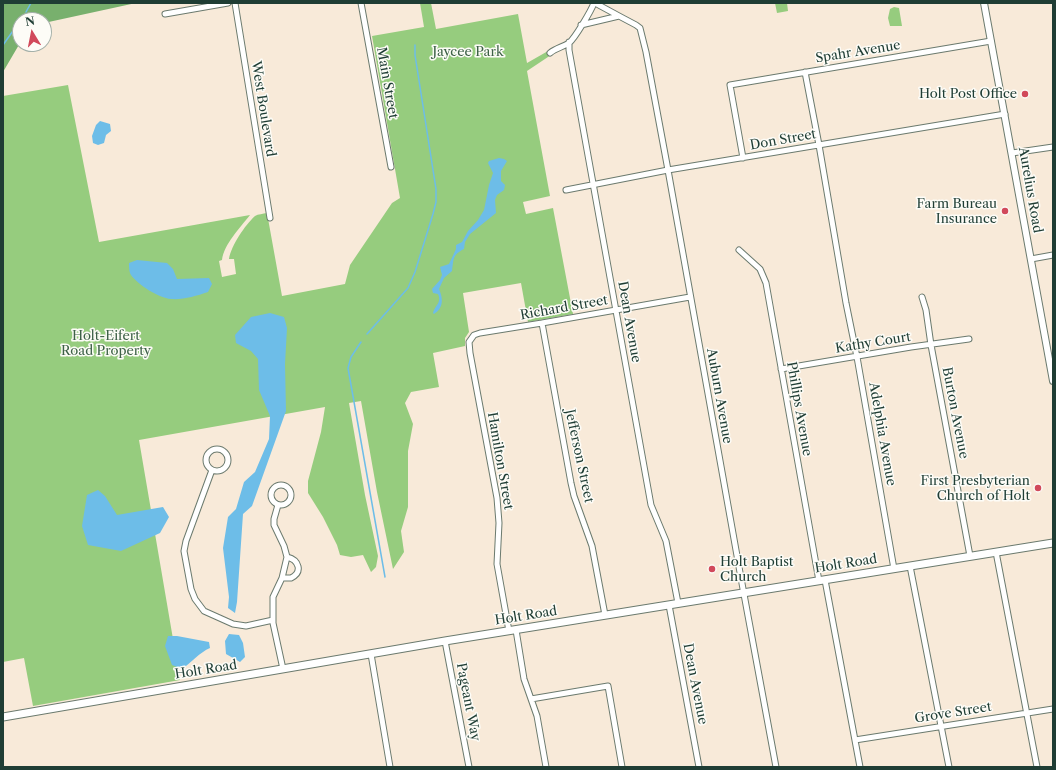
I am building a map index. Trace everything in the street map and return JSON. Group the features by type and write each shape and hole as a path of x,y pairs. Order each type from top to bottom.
{"main road":[{"name":"Holt Road","path":"3,717 445,641 1053,543"}],"street":[{"path":"165,14 228,3"},
{"name":"West Boulevard","path":"235,3 270,218"},
{"name":"Main Street","path":"362,3 391,167"},
{"path":"550,53 569,42 588,17 595,3 619,16"},
{"name":"Aurelius Road","path":"984,3 1053,381"},
{"path":"581,25 619,16"},
{"name":"Auburn Avenue","path":"619,16 640,28 646,52 776,767"},
{"name":"Spahr Avenue","path":"743,158 730,85 991,41"},
{"name":"Dean Avenue","path":"569,42 569,50 651,506 666,541 678,603"},
{"path":"804,72 819,145"},
{"name":"Don Street","path":"566,190 668,170 1005,114"},
{"name":"Adelphia Avenue","path":"819,145 894,569"},
{"path":"1012,153 1053,147"},
{"name":"Phillips Avenue","path":"739,250 760,269 763,275 822,580 856,740 860,767"},
{"path":"1031,259 1053,255"},
{"name":"Richard Street","path":"469,342 474,335 480,333 690,297"},
{"name":"Burton Avenue","path":"922,297 926,310 931,345 970,556"},
{"name":"Jefferson Street","path":"542,323 571,483 574,496 592,546 605,615"},
{"name":"Kathy Court","path":"781,369 969,339"},
{"name":"Hamilton Street","path":"469,342 496,498 499,523 497,564 524,679 537,716 546,767"},
{"path":"213,450 220,450 226,456 226,466 220,470 212,470 207,466 206,457 213,450"},
{"path":"212,470 186,541 184,551 191,589 195,599 204,611 233,624 246,626 273,620"},
{"path":"278,485 285,485 290,490 291,496 288,502 282,505 278,504 273,501 271,491 278,485"},
{"path":"278,504 274,525 284,546 287,557 282,578 273,597 273,620 284,669"},
{"path":"996,552 1037,767"},
{"path":"282,578 291,578 298,573 299,569 295,560 287,557"},
{"path":"910,566 949,767"},
{"name":"Dean Avenue","path":"669,605 699,767"},
{"name":"Pageant Way","path":"445,641 469,767"},
{"path":"371,654 390,767"},
{"path":"531,699 608,686 622,767"},
{"name":"Grove Street","path":"856,740 1053,709"}],"green space":[{"path":"3,3 136,3 52,21 52,12 12,12 12,52 15,52 3,72"},
{"name":"Holt-Eifert Road Property","path":"420,3 431,3 436,29 518,14 527,63 548,51 551,55 527,71 550,196 523,202 526,214 553,208 573,314 528,322 521,283 463,293 469,332 465,338 465,346 433,353 439,387 411,392 405,403 413,424 408,451 408,507 401,531 404,552 393,569 377,492 361,401 349,403 365,495 378,556 376,567 371,572 363,555 351,557 340,555 337,545 323,517 308,493 308,481 321,432 325,407 139,440 180,680 33,706 24,658 3,662 3,96 68,85 99,242 250,215 229,242 223,254 222,260 219,261 222,277 236,274 234,259 229,259 232,248 243,230 255,216 267,213 282,296 345,284 350,265 392,203 400,198 372,36 424,27"},
{"path":"775,3 787,3 788,11 777,13"},
{"path":"894,7 899,8 902,26 890,26 888,18 890,9"}],"water":[{"path":"100,121 110,124 111,131 106,135 104,143 98,145 93,143 92,136 96,125"},
{"path":"499,158 507,161 501,171 501,181 505,185 504,190 497,195 495,200 496,213 470,234 465,242 464,249 455,255 452,271 444,278 439,289 442,303 440,309 434,314 434,310 439,302 439,297 438,294 433,293 432,289 440,280 442,275 440,267 449,264 456,249 456,245 462,242 468,231 478,220 484,210 493,173 488,163 489,161"},
{"path":"137,260 167,263 173,269 177,279 209,278 212,284 208,292 199,295 180,299 166,298 155,294 134,279 129,271 129,263"},
{"path":"270,313 284,317 287,328 285,364 286,411 252,506 243,514 235,613 228,608 229,597 223,548 228,517 236,509 244,482 255,472 269,439 270,416 259,390 258,359 251,351 236,343 235,335 251,317"},
{"path":"98,490 105,496 117,515 163,507 169,517 160,533 121,551 88,545 82,526 87,495"},
{"path":"229,634 239,635 243,643 245,657 240,662 226,654 225,641"},
{"path":"168,636 177,636 209,642 210,648 182,669 172,665 165,646"}],"waterway":[{"path":"26,12 31,3"},
{"path":"3,45 12,32"},
{"path":"367,334 408,288 415,272 436,202 436,189 415,55 415,45"},
{"path":"361,342 351,357 348,368 385,577"}],"place":[{"name":"Holt Post Office","path":"1025,94"},
{"name":"Farm Bureau Insurance","path":"1005,211"},
{"name":"First Presbyterian Church of Holt","path":"1038,488"},
{"name":"Holt Baptist Church","path":"712,569"}],"park label":[{"name":"Jaycee Park","path":"468,52"}]}
